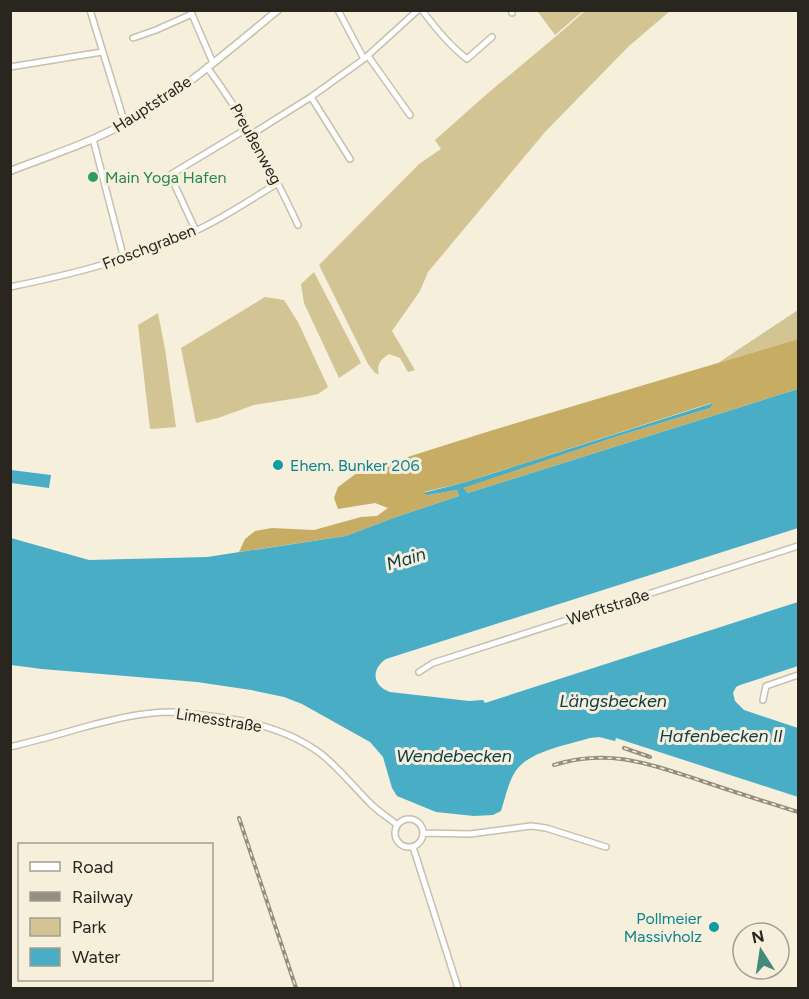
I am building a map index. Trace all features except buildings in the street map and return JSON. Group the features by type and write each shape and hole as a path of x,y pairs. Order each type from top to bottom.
{"street":[{"path":"90,10 125,124"},
{"name":"Hauptstraße","path":"10,171 125,124 169,97 278,10"},
{"path":"338,10 366,57 410,115"},
{"path":"196,231 170,175 311,97 366,57 418,10"},
{"path":"422,10 441,35 467,59 492,37"},
{"path":"133,38 156,30 191,12"},
{"name":"Preußenweg","path":"191,12 210,65 250,131 298,225"},
{"path":"10,67 102,52"},
{"path":"311,97 350,159"},
{"path":"93,139 124,259"},
{"name":"Froschgraben","path":"10,288 74,274 124,259 196,231 278,183"},
{"name":"Werftstraße","path":"419,672 433,663 798,546"},
{"path":"762,700 766,686 798,675"},
{"name":"Limesstraße","path":"10,747 93,725 150,714 188,713 252,723 280,731 320,753 370,803 397,825"},
{"path":"413,819 421,825 423,833 421,841 413,847 404,846 398,841 395,833 397,825 404,820 413,819"},
{"path":"423,833 470,834 531,826 546,828 606,847"},
{"path":"413,847 458,988"}],"green space":[{"path":"539,10 583,11 555,35 538,12"},
{"path":"586,10 670,11 629,46 545,132 428,272 420,291 392,331 415,370 408,372 400,358 389,354 380,362 379,374 375,373 368,364 319,265 419,164 441,149 435,140"},
{"path":"314,272 361,363 339,378 304,303 301,284"},
{"path":"265,297 284,300 298,322 328,387 318,394 254,405 196,423 181,348"},
{"path":"798,310 798,339 718,363"},
{"path":"158,313 176,427 150,429 138,325"}],"shaded area":[{"path":"798,339 798,389 468,493 462,488 710,408 711,403 466,482 424,492 428,495 457,490 459,496 346,536 239,552 245,539 255,531 272,528 314,530 361,517 377,516 388,508 375,503 338,509 334,498 338,487 357,473"}],"water":[{"path":"798,389 798,528 386,659 378,668 376,677 380,686 390,692 469,701 483,700 485,703 798,602 798,666 740,685 733,693 735,701 744,710 798,728 798,797 616,738 615,741 599,737 560,746 529,759 515,772 501,811 493,815 474,816 436,812 397,796 392,788 383,757 370,742 302,704 284,697 197,682 11,665 11,538 89,560 207,557 346,536 459,496 457,490 428,495 423,493 466,482 713,403 710,408 463,488 468,493"},
{"path":"11,470 51,475 49,488 11,483"}],"railway":[{"path":"624,748 650,757"},
{"path":"554,765 593,758 629,760 798,812"},
{"path":"239,818 296,988"}],"place":[{"name":"Main Yoga Hafen","path":"93,177"},
{"name":"Ehem. Bunker 206","path":"278,465"},
{"name":"Pollmeier Massivholz","path":"714,927"}],"water label":[{"name":"Main","path":"406,559"},
{"name":"Längsbecken","path":"613,701"},
{"name":"Hafenbecken II","path":"721,736"},
{"name":"Wendebecken","path":"454,756"}]}
